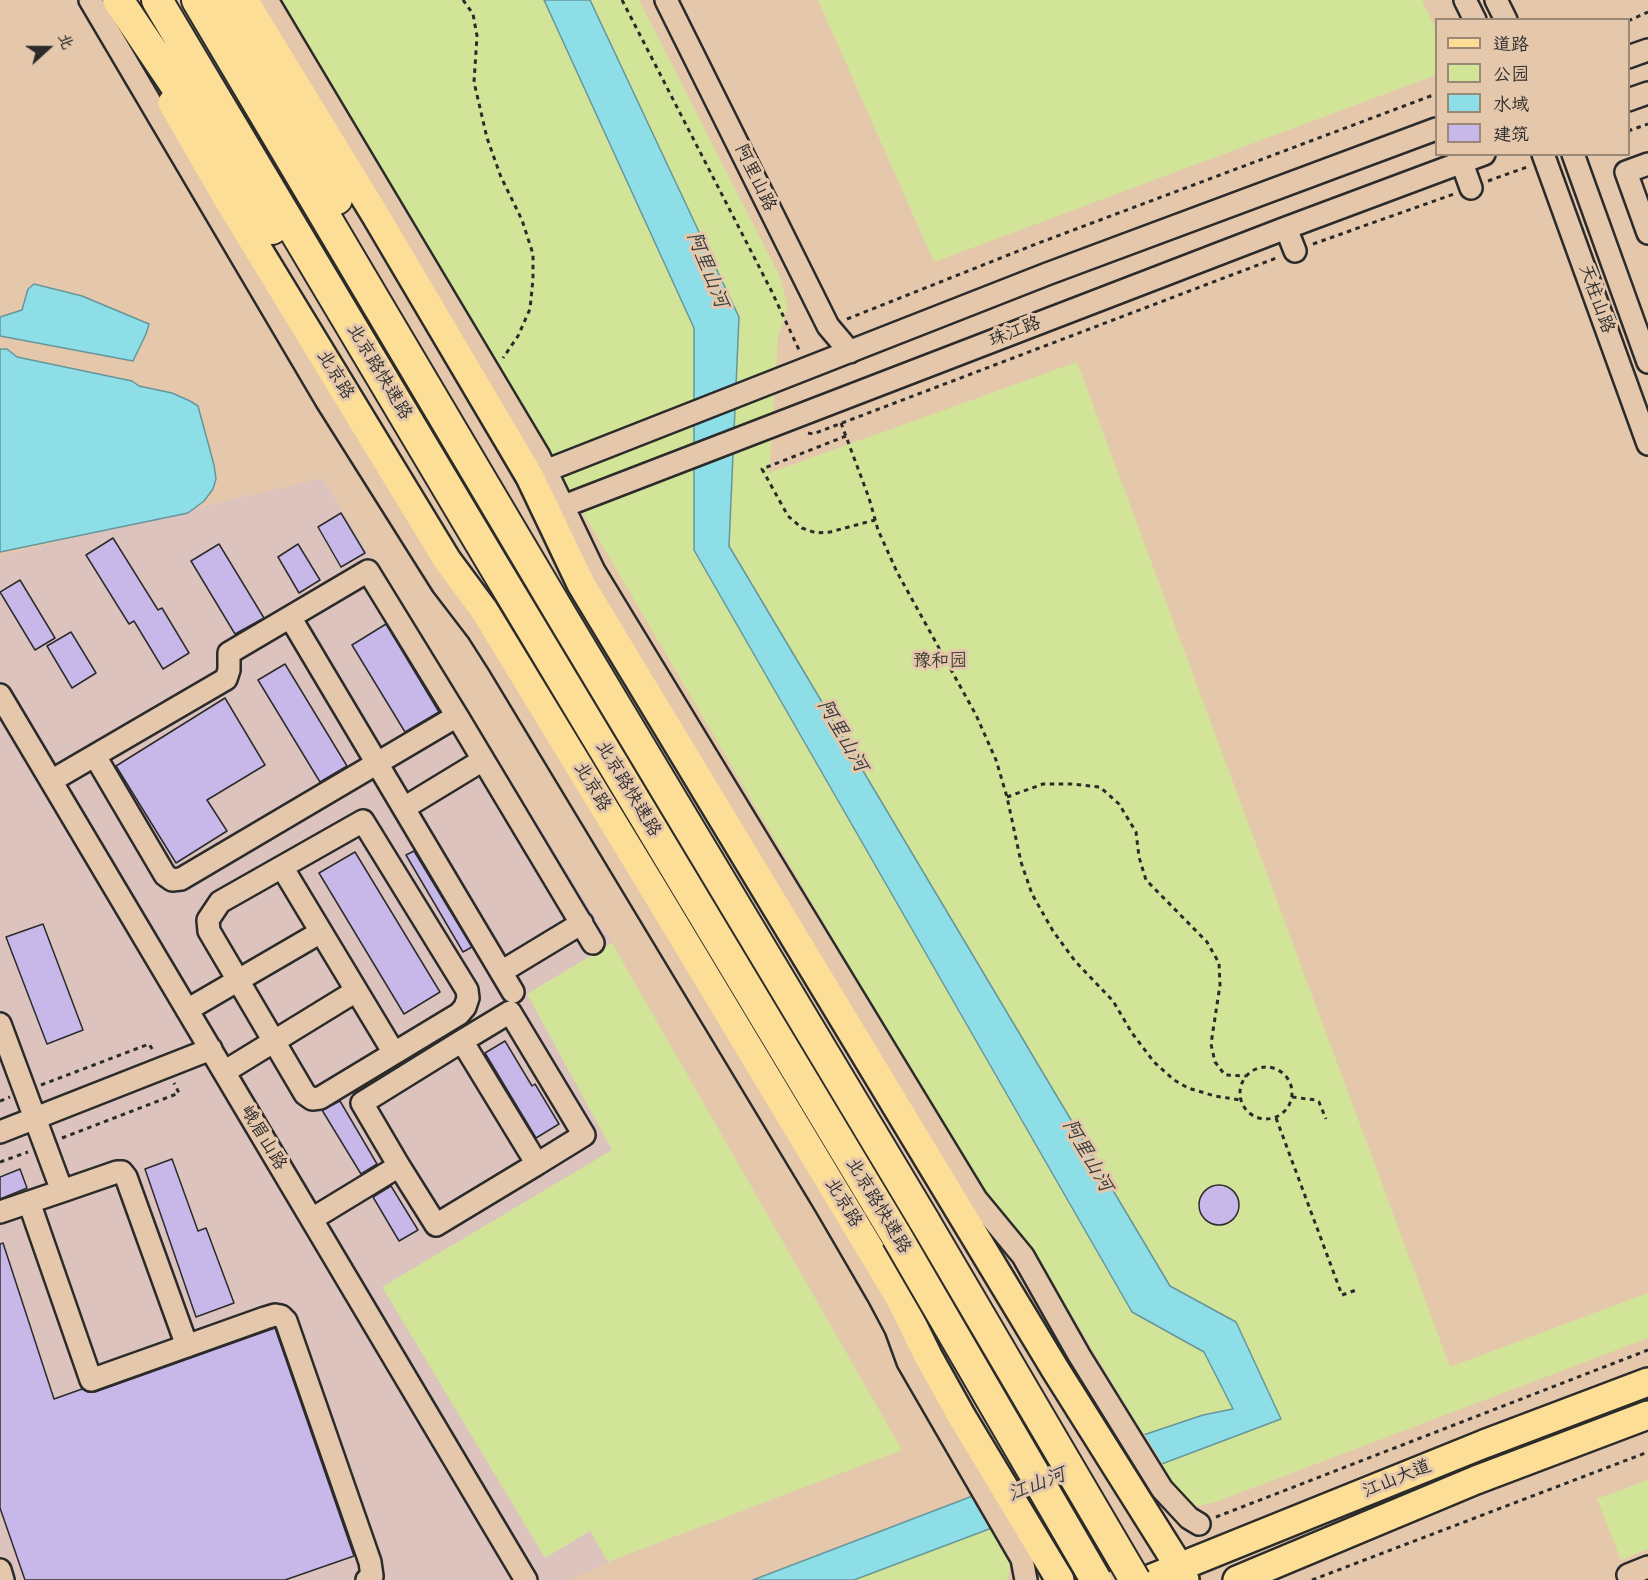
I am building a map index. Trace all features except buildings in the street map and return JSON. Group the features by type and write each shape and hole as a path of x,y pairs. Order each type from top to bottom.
{"highway":[{"path":"118,0 279,241 370,389 435,488 494,566"},
{"name":"北京路快速路","path":"157,0 897,1237 1096,1580"},
{"name":"北京路快速路","path":"197,0 563,618 926,1222 1135,1580"},
{"path":"226,0 294,114 335,197 503,477 563,618"}],"main road":[{"name":"北京路","path":"113,0 228,200 447,560 484,610 899,1297 990,1483 1017,1529 1060,1580"},
{"path":"244,0 376,216 538,473 555,510 581,584 1182,1574"},
{"name":"江山大道","path":"1147,1580 1182,1574 1484,1444 1648,1382"},
{"name":"江山大道","path":"1237,1580 1476,1480 1648,1415"}],"street":[{"path":"90,0 326,400 436,575 478,631 499,664 826,1206 896,1329 908,1362 990,1483"},
{"path":"267,0 491,376 538,473 1047,274 1435,130"},
{"name":"阿里山路","path":"666,0 828,326 850,352"},
{"path":"1465,0 1474,18"},
{"path":"1496,0 1505,18"},
{"path":"1630,57 1648,50"},
{"path":"1630,100 1648,93"},
{"name":"珠江路","path":"555,510 1286,228 1479,156"},
{"name":"天柱山路","path":"1574,156 1648,362"},
{"name":"天柱山路","path":"1544,158 1648,444"},
{"path":"1462,163 1471,188"},
{"path":"1648,164 1626,172 1648,233"},
{"path":"1286,228 1295,251"},
{"path":"555,510 976,1199 1023,1256 1079,1354 1162,1490 1188,1518 1199,1524"},
{"path":"51,781 226,680 229,670 229,653 368,571 593,943"},
{"path":"290,617 513,992"},
{"name":"峨眉山路","path":"0,695 526,1580"},
{"path":"95,756 165,874 172,880 181,879 457,716"},
{"path":"404,808 483,760"},
{"path":"363,821 467,990 468,998 459,1014 320,1098 312,1099 305,1094 238,980 209,931 208,920 220,902 363,821"},
{"path":"282,867 394,1053"},
{"path":"501,972 582,923"},
{"path":"188,1010 321,932"},
{"path":"224,1072 356,991"},
{"path":"510,1012 585,1135 436,1225 362,1103 462,1041 510,1012"},
{"path":"0,1024 62,1191"},
{"path":"462,1041 537,1164"},
{"path":"0,1132 211,1049"},
{"path":"312,1219 399,1166"},
{"path":"0,1212 122,1172 126,1177 188,1346"},
{"path":"29,1202 91,1380 274,1315 281,1316 286,1321 370,1562 372,1576 367,1580"},
{"path":"1017,1529 1026,1580"},
{"path":"1630,1580 1628,1575 1648,1567"},
{"path":"0,1570 3,1580"}],"path":[{"path":"463,0 473,14 477,36 474,82 487,138 501,177 522,220 533,254 530,309 518,336 491,376"},
{"path":"622,0 766,281 800,353 828,326 1036,244 1435,95"},
{"path":"1630,21 1648,12"},
{"path":"1630,131 1648,124"},
{"path":"774,427 813,434 1295,251 1471,188 1544,158"},
{"path":"841,423 875,520 897,572 976,715 996,760 1021,862 1032,894 1053,931 1075,961 1113,1001 1132,1033 1154,1062 1174,1080 1188,1088 1240,1100"},
{"path":"846,436 762,469 788,516 802,528 816,533 830,532 875,520"},
{"path":"1006,797 1043,784 1071,784 1100,788 1119,804 1136,832 1139,858 1146,880 1207,942 1219,963 1220,985 1211,1044 1215,1062 1225,1075 1246,1076 1260,1067 1276,1069 1289,1079 1293,1097 1290,1106 1276,1118 1259,1119 1250,1114 1240,1100 1240,1091 1246,1076"},
{"path":"1293,1097 1316,1100 1326,1119"},
{"path":"1276,1118 1342,1295 1359,1289"},
{"path":"1199,1524 1648,1350"},
{"path":"1312,1580 1648,1452"}],"shaded area":[{"path":"322,478 612,943 902,1450 608,1562 569,1580 0,1580 0,556"}],"green space":[{"name":"豫和园","path":"282,0 639,0 780,277 788,306 778,337 769,473 1077,362 1450,1367 1648,1293 1648,1338 1213,1503 1197,1506 1180,1496 1032,1248 989,1204"},
{"path":"818,0 1422,0 1435,28 1435,75 934,262"},
{"path":"612,943 902,1450 608,1562 590,1531 545,1558 382,1287 612,1150 527,994"},
{"path":"1648,1480 1648,1549 1621,1560 1597,1499"},
{"path":"996,1526 1012,1560 1007,1580 855,1580"}],"water":[{"path":"544,0 590,0 739,317 729,546 1170,1286 1236,1322 1281,1419 854,1580 753,1580 1051,1466 1203,1415 1233,1409 1204,1352 1132,1312 694,550 694,328"},
{"path":"34,284 82,296 149,324 133,361 0,336 0,317 22,310 28,289"},
{"path":"0,349 7,349 17,357 132,381 139,386 172,393 198,406 214,465 216,479 213,489 204,501 188,513 0,552"}],"pier":[{"path":"1143,1432 1164,1466 991,1531 969,1494 1050,1463"}],"water label":[{"name":"阿里山河","path":"707,270"},
{"name":"阿里山河","path":"842,736"},
{"name":"阿里山河","path":"1087,1156"},
{"name":"江山河","path":"1037,1485"}]}
